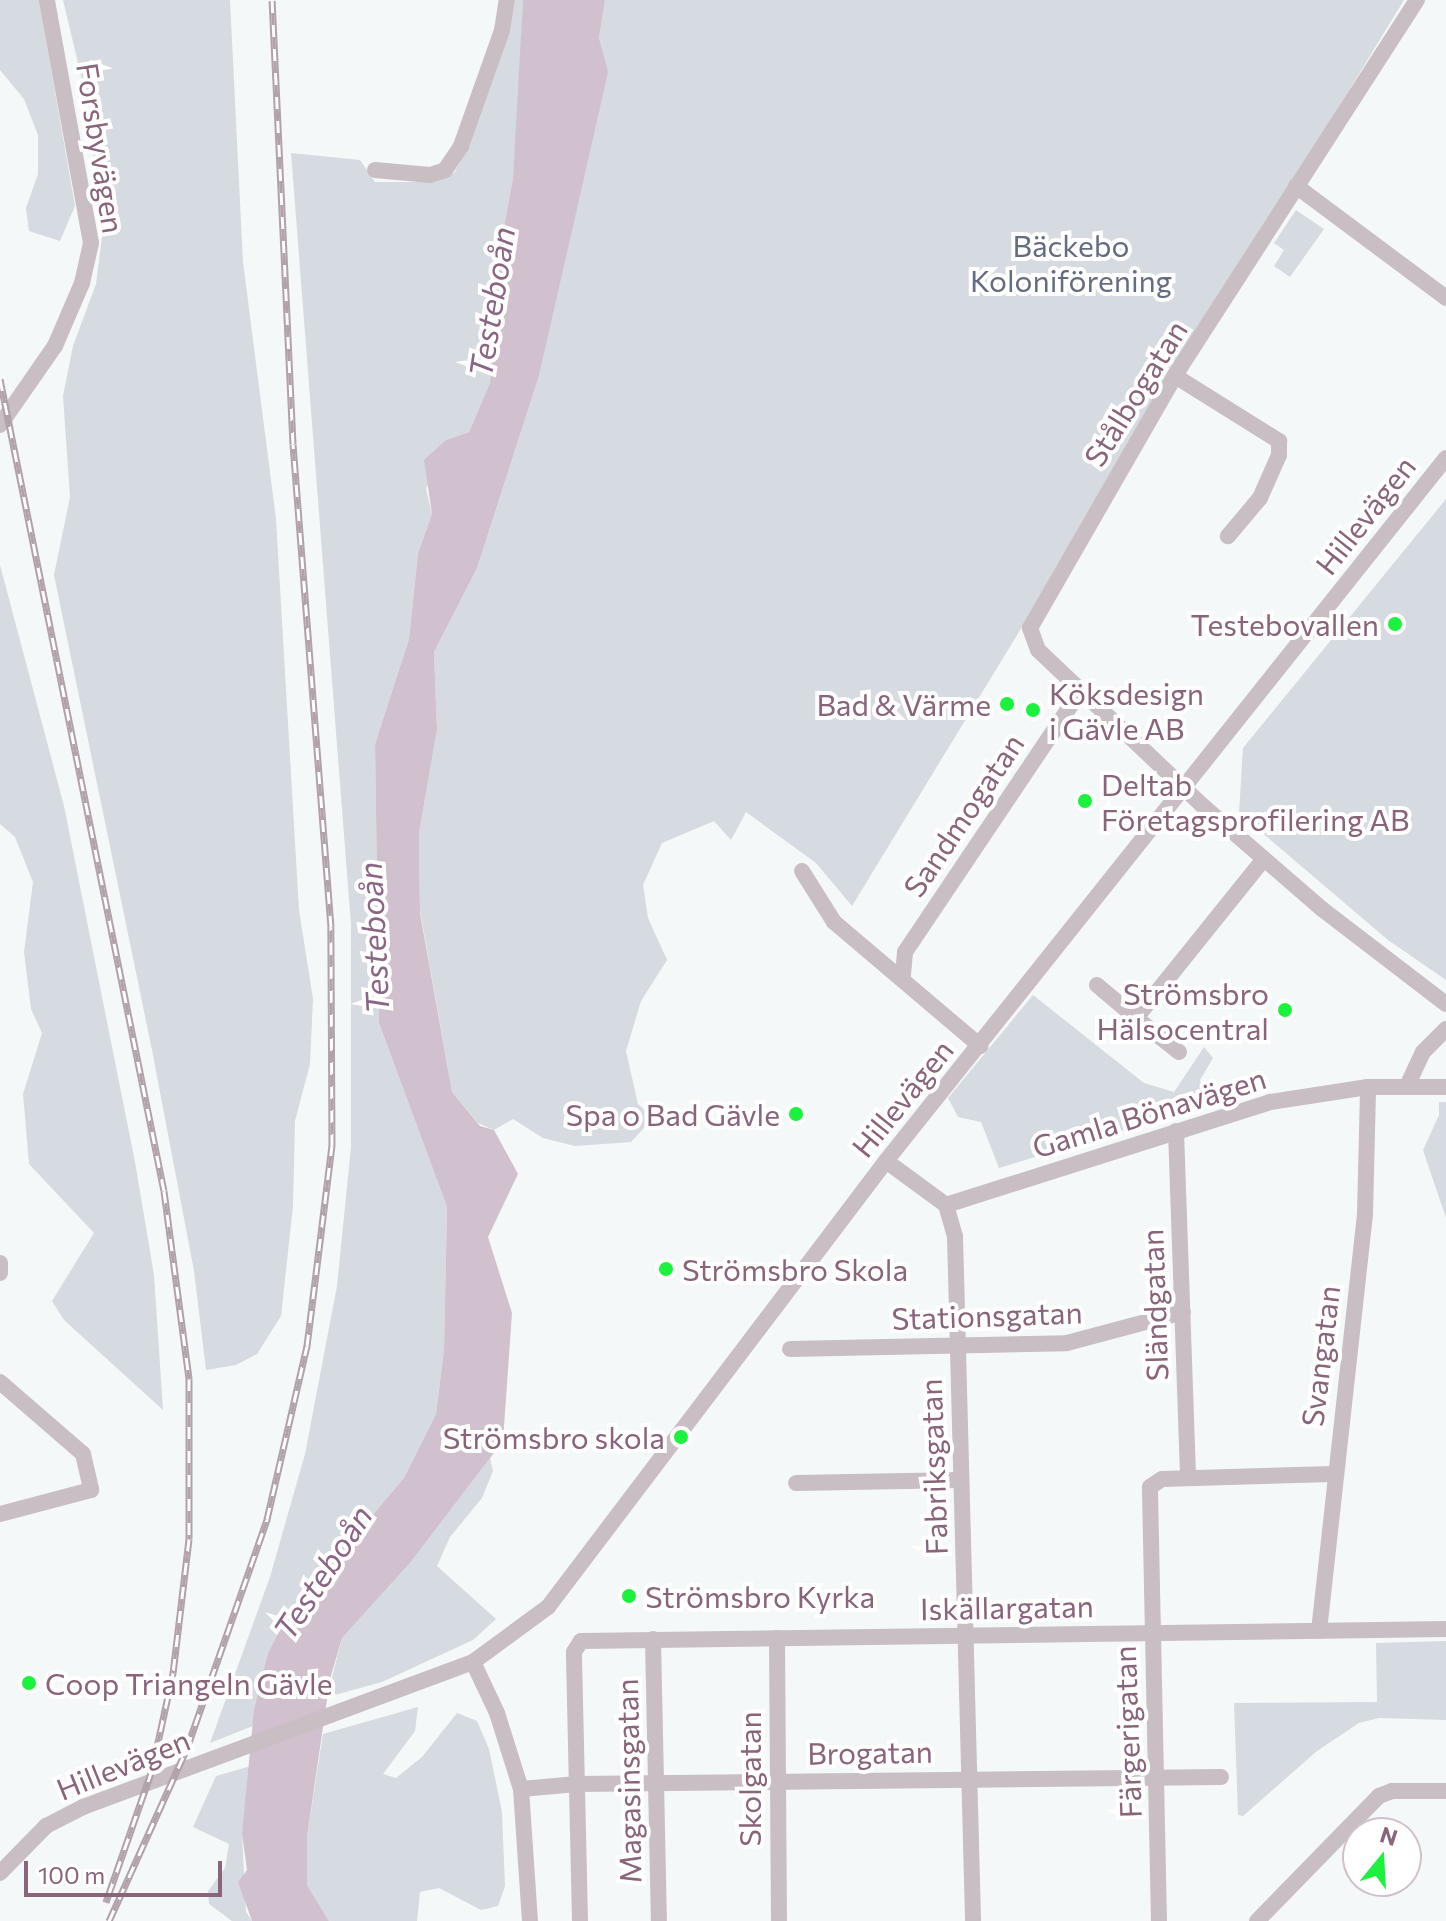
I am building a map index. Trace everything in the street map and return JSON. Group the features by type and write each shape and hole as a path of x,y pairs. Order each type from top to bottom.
{"street":[{"name":"Forsbyvägen","path":"0,425 55,346 82,283 91,243 47,0"},
{"path":"375,170 430,175 445,170 461,146 502,30 507,0"},
{"name":"Stålbogatan","path":"1417,0 1175,376 1030,628 1038,650 1264,859 1446,1004"},
{"path":"1296,186 1446,298"},
{"path":"1175,376 1279,441 1279,455 1260,498 1228,536"},
{"name":"Hillevägen","path":"0,1873 46,1826 238,1748 473,1662 536,1619 575,1577 886,1161 1446,458"},
{"name":"Sandmogatan","path":"903,975 905,952 1081,690"},
{"path":"1136,1018 1264,859"},
{"path":"802,871 834,922 903,975 980,1046"},
{"path":"1097,985 1179,1052"},
{"path":"1408,1084 1423,1052 1446,1029"},
{"name":"Gamla Bönavägen","path":"946,1205 1270,1102 1368,1087 1408,1084 1446,1087"},
{"name":"Svangatan","path":"1319,1631 1333,1474 1365,1214 1368,1087"},
{"name":"Sländgatan","path":"1176,1131 1188,1478"},
{"path":"886,1161 946,1205"},
{"name":"Fabriksgatan","path":"946,1205 955,1236 973,1921"},
{"path":"0,1263 0,1273"},
{"name":"Stationsgatan","path":"790,1349 1067,1343 1183,1312"},
{"path":"0,1382 83,1454 91,1490 0,1514"},
{"path":"1188,1478 1333,1474"},
{"name":"Färgerigatan","path":"1159,1921 1150,1487 1162,1479 1188,1478"},
{"path":"796,1483 961,1480"},
{"name":"Iskällargatan","path":"574,1652 584,1641 653,1639 1446,1629"},
{"name":"Skolgatan","path":"777,1638 779,1921"},
{"name":"Magasinsgatan","path":"653,1639 659,1921"},
{"name":"Magasinsgatan","path":"574,1652 580,1921"},
{"path":"473,1662 497,1713 521,1789 530,1921"},
{"name":"Brogatan","path":"521,1789 577,1784 1221,1777"},
{"path":"1257,1921 1379,1796 1446,1791"}],"green space":[{"path":"0,0 39,0 75,206 60,241 29,231 26,208 38,174 38,135 24,99 0,70"},
{"path":"63,0 230,0 243,262 276,519 299,910 313,999 310,1064 295,1121 293,1206 281,1316 257,1354 236,1365 206,1370 194,1271 152,1050 54,575 70,497 63,396 73,346 96,284 102,237 88,105"},
{"path":"512,0 523,0 519,97 513,178 499,255 490,383 469,432 446,440 426,489 432,514 418,553 409,639 375,744 379,1023 447,1207 444,1349 436,1414 404,1478 287,1616 268,1653 253,1726 210,1743 270,1577 305,1454 337,1286 351,1147 351,925 291,153 360,160 375,182 431,182 454,173 469,146"},
{"name":"Bäckebo Koloniförening","path":"605,0 1404,0 852,906 816,863 746,812 731,840 714,821 662,843 643,885 648,918 667,960 641,1001 626,1051 638,1104 653,1118 631,1142 575,1146 543,1138 513,1119 494,1130 478,1123 452,1092 420,910 419,833 437,730 434,652 477,568 539,376 607,72 599,38"},
{"path":"1296,210 1324,229 1290,277 1274,266 1284,250 1274,243"},
{"name":"Testebovallen","path":"1446,499 1446,980 1388,940 1239,813 1243,748"},
{"path":"0,565 64,806 135,1162 154,1275 163,1410 64,1320 52,1301 94,1233 29,1164 23,1094 42,1033 31,1009 24,952 33,882 15,837 0,824"},
{"path":"1033,995 1144,1083 1174,1092 1204,1047 1213,1058 1200,1080 1207,1105 999,1168 981,1122 958,1117 948,1098"},
{"path":"1439,1102 1446,1102 1446,1218 1423,1150 1439,1115"},
{"path":"490,1458 493,1471 482,1498 450,1537 437,1566 496,1619 473,1640 382,1682 327,1697 342,1638 410,1563"},
{"path":"1446,1641 1446,1720 1379,1718 1359,1723 1317,1751 1243,1816 1238,1815 1234,1703 1377,1702 1376,1643"},
{"path":"418,1707 415,1731 383,1774 396,1778 422,1757 457,1713 477,1721 489,1749 502,1812 505,1886 498,1906 481,1910 439,1888 420,1892 417,1921 329,1921 307,1885 307,1837 323,1734"},
{"path":"251,1766 242,1834 246,1912 252,1921 232,1921 209,1904 208,1891 225,1868 229,1844 193,1827 216,1776"}],"shaded area":[{"path":"523,0 605,0 599,38 608,72 539,376 477,568 434,652 437,730 419,833 420,913 452,1092 480,1126 494,1130 518,1174 488,1237 512,1313 503,1441 410,1563 342,1638 330,1679 307,1837 307,1885 329,1921 252,1921 238,1882 247,1870 242,1834 254,1710 268,1653 287,1616 404,1478 436,1414 444,1349 447,1207 379,1023 375,744 409,639 418,553 432,514 424,460 446,440 469,432 490,383 499,255 513,178"}],"railway":[{"path":"109,1921 187,1748 267,1519 307,1346 332,1146 331,927 293,444 272,0"},
{"path":"0,379 164,1191 189,1379 189,1539 173,1673 152,1770 106,1902"}],"place":[{"name":"Testebovallen","path":"1395,624"},
{"name":"Bad & Värme","path":"1007,704"},
{"name":"Köksdesign i Gävle AB","path":"1033,710"},
{"name":"Deltab Företagsprofilering AB","path":"1085,801"},
{"name":"Strömsbro Hälsocentral","path":"1285,1010"},
{"name":"Spa o Bad Gävle","path":"796,1114"},
{"name":"Strömsbro Skola","path":"666,1269"},
{"name":"Strömsbro skola","path":"681,1437"},
{"name":"Strömsbro Kyrka","path":"629,1596"},
{"name":"Coop Triangeln Gävle","path":"29,1683"}],"water label":[{"name":"Testeboån","path":"491,302"},
{"name":"Testeboån","path":"373,938"},
{"name":"Testeboån","path":"322,1572"}]}
